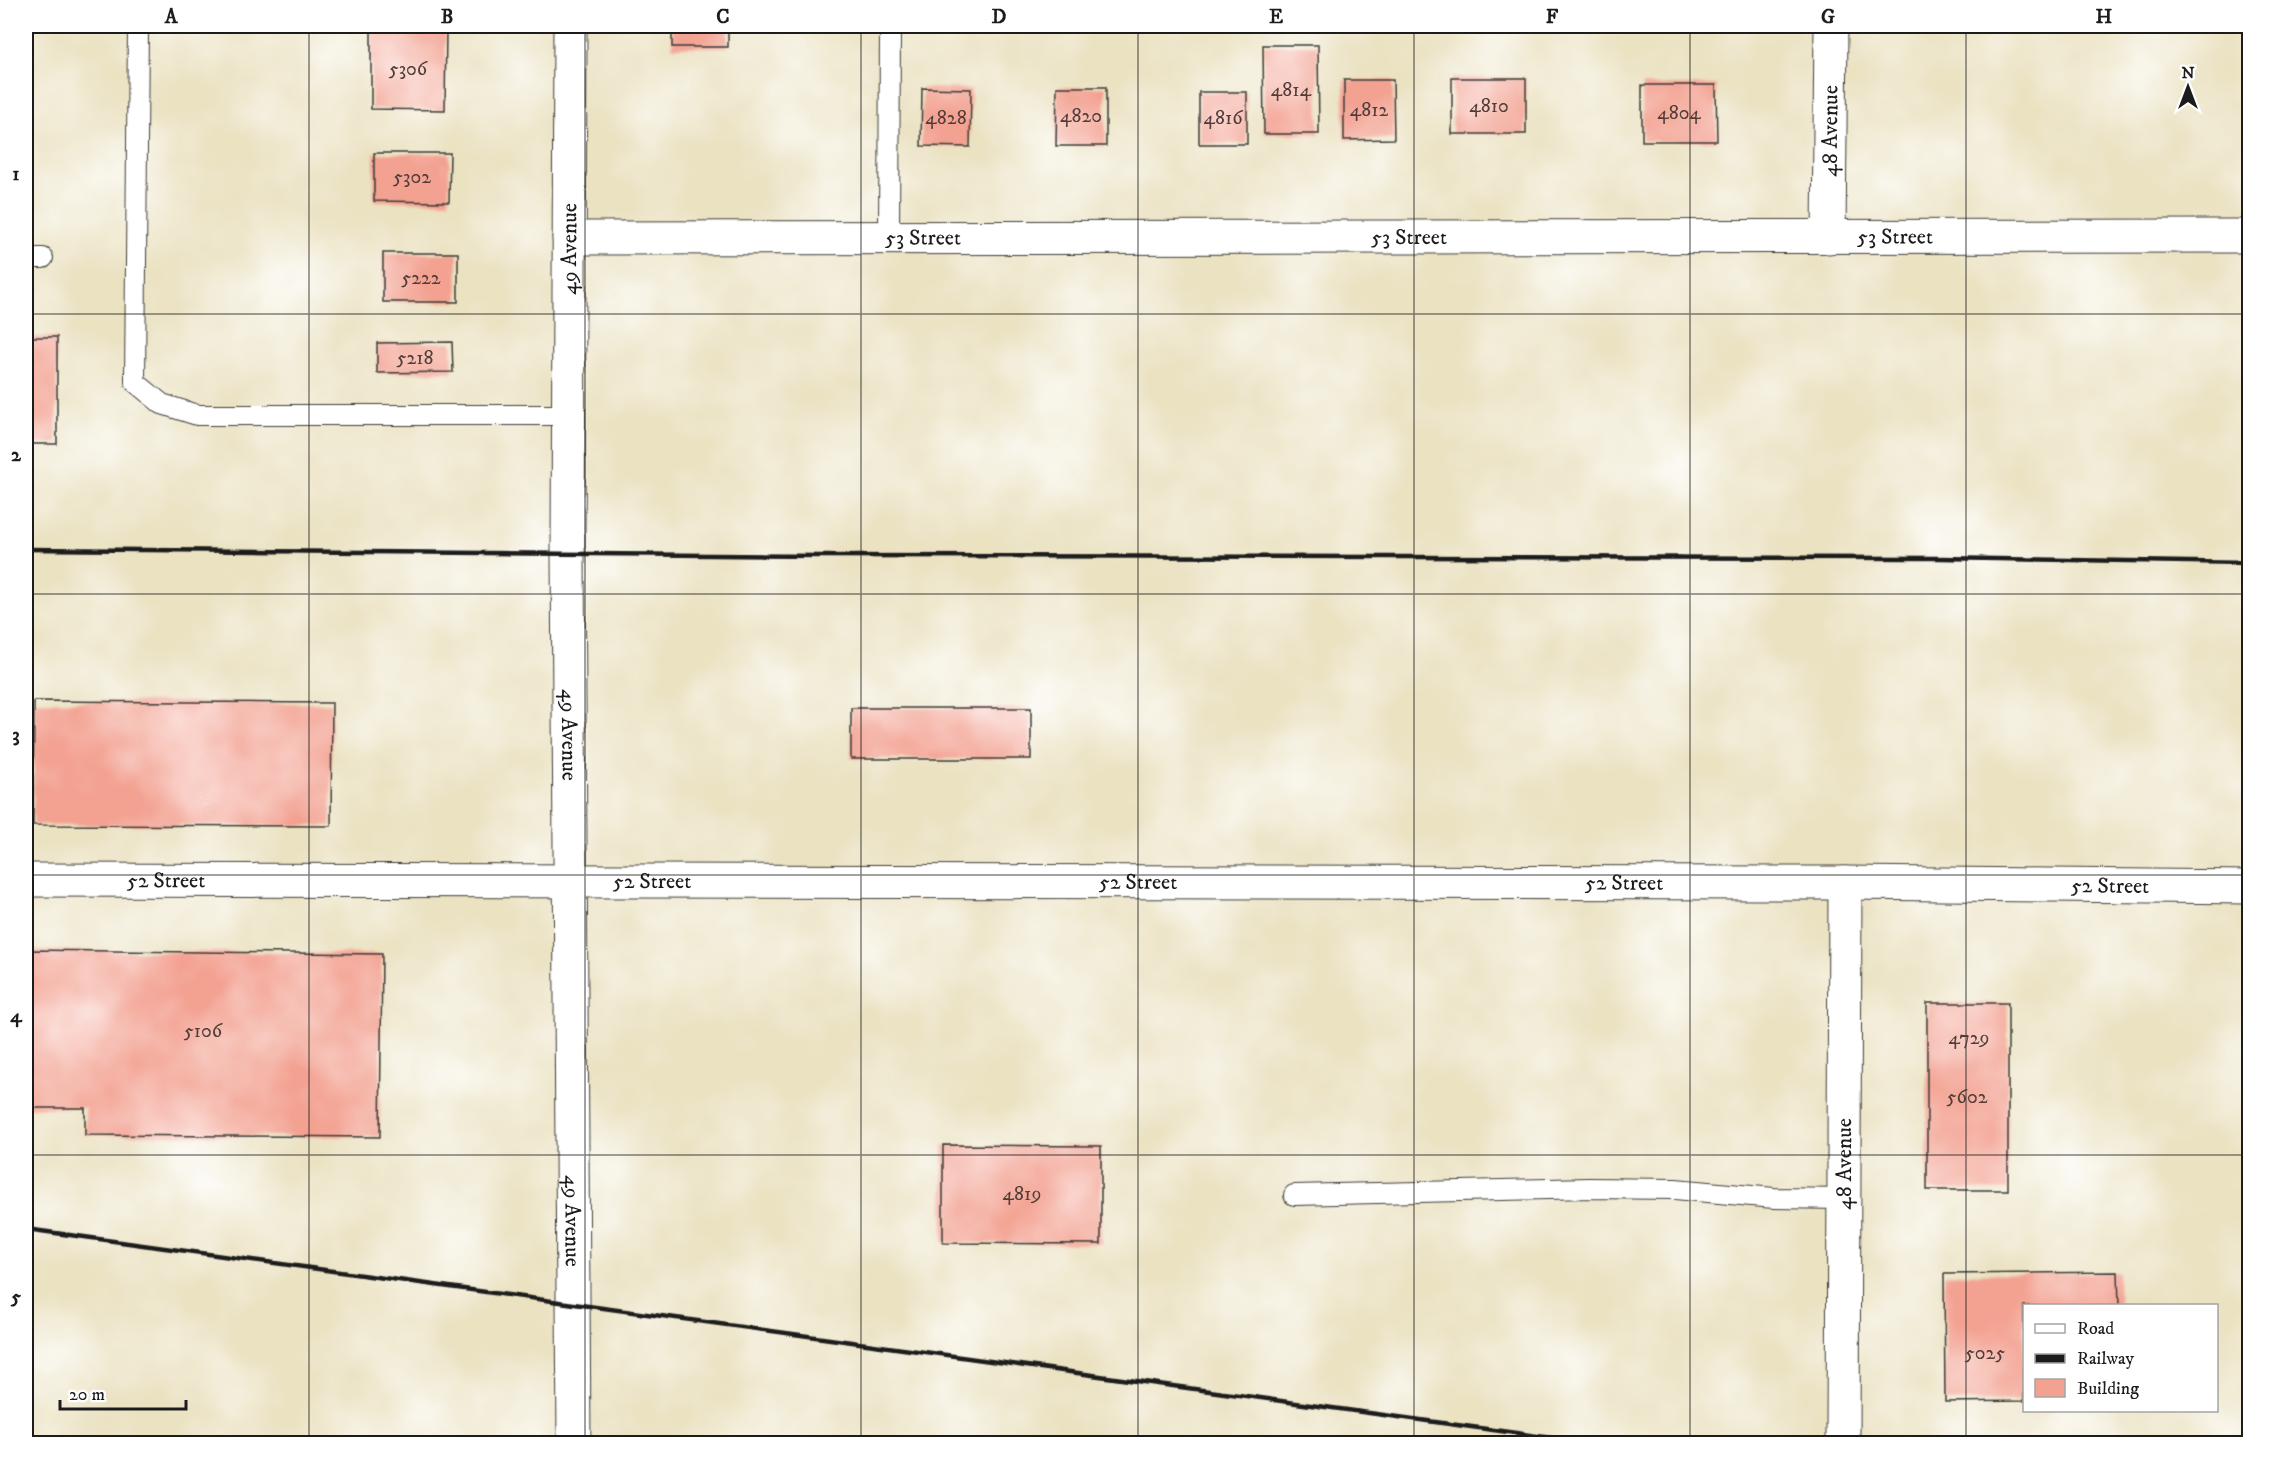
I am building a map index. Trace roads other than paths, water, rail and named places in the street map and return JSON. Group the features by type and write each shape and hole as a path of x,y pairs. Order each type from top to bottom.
{"street":[{"name":"49 Avenue","path":"570,26 568,553 574,1443"},
{"name":"48 Avenue","path":"1829,237 1831,26"},
{"name":"53 Street","path":"569,238 2250,236"},
{"name":"52 Street","path":"26,880 2250,887"},
{"name":"48 Avenue","path":"1844,1443 1845,884"}],"lane":[{"path":"138,26 135,382 162,404 197,415 569,415"},
{"path":"889,237 890,26"},
{"path":"1294,1195 1600,1188 1675,1189 1774,1198 1844,1199"}],"railway":[{"path":"26,549 822,556 1940,558 2250,563"},
{"path":"26,1229 1596,1444"}]}
